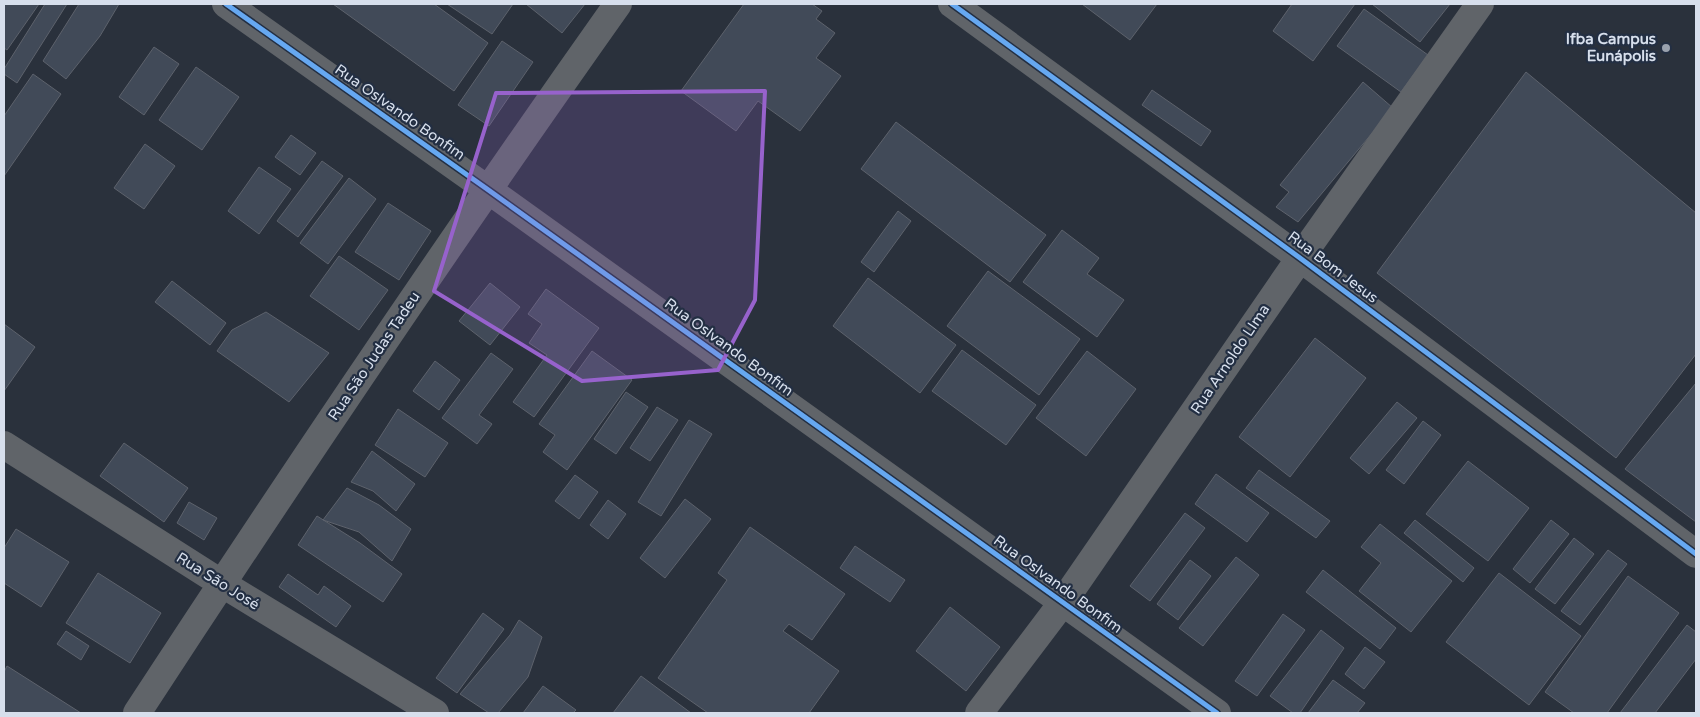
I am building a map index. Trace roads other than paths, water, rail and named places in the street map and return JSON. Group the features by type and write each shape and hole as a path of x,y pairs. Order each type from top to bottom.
{"street":[{"name":"Rua Oslvando Bonfim","path":"226,4 1217,713"},
{"name":"Rua São Judas Tadeu","path":"137,713 221,583 487,189 618,4"},
{"name":"Rua Bom Jesus","path":"952,4 1300,258 1696,554"},
{"name":"Rua Arnoldo LIma","path":"979,713 1063,602 1300,258 1480,4"},
{"name":"Rua São José","path":"4,445 221,583 435,713"}],"place":[{"name":"Ifba Campus Eunápolis","path":"1666,48"}]}
